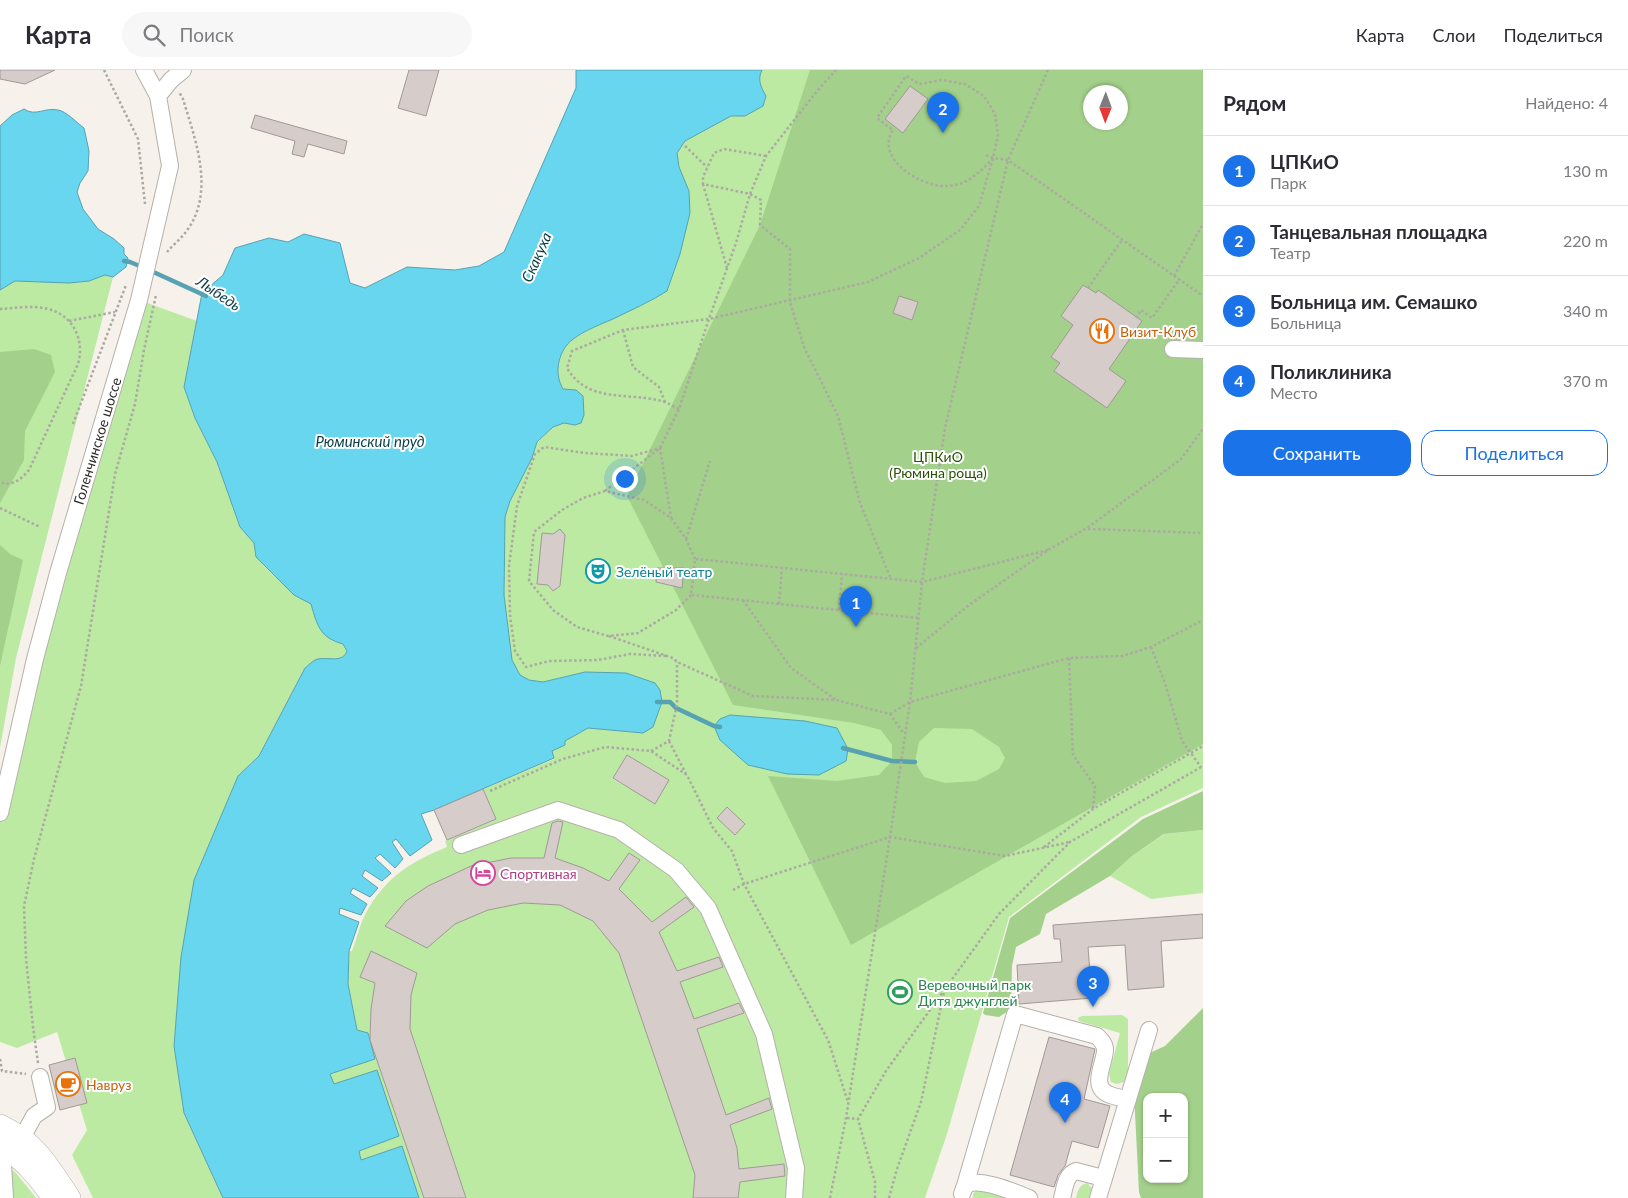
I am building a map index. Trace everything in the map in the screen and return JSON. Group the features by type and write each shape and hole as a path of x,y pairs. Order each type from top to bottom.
{"main road":[{"path":"0,1125 22,1138 42,1156 70,1198"},
{"path":"1,1147 13,1153 37,1176 53,1198"}],"street":[{"name":"Голенчинское шоссе","path":"0,813 35,659 137,278 156,257 170,166 158,96 144,70"},
{"path":"158,96 177,75"},
{"path":"1173,349 1203,350"},
{"path":"461,845 558,810 619,830 676,870 708,908 764,1034 796,1168 794,1198"},
{"path":"963,1193 1015,1014 1097,1036 1102,1041 1105,1049 1099,1082 1101,1087 1106,1094 1128,1099"},
{"path":"1098,1198 1149,1030"},
{"path":"22,1138 34,1116 48,1107 40,1077"},
{"path":"1,1147 5,1198"},
{"path":"1062,1198 1068,1176 1072,1172 1076,1171 1104,1178"},
{"path":"963,1193 969,1184 980,1183 1029,1198"}],"path":[{"path":"104,70 138,139 145,203 143,212"},
{"path":"836,70 766,156 750,194 736,243 679,409 660,448 605,492 583,498 562,510 534,532 529,581 553,610 577,627 673,658 677,662 753,696 836,700 890,714 905,734"},
{"path":"908,70 906,76 877,118 893,130 889,135 890,148 895,161 910,176 928,184 948,186 974,178 993,158"},
{"path":"830,1198 846,1118 902,758 910,702 922,582 945,428 1008,160 1048,70"},
{"path":"156,257 188,229 199,205 202,179 198,150 177,75"},
{"path":"679,409 665,402 596,392 574,380 567,368 572,351 623,330 709,319 790,302 868,282 919,258 960,230 979,206 998,135 995,114 984,96 965,84 942,80 919,84 906,76"},
{"path":"685,146 707,167"},
{"path":"727,269 703,184 703,177 714,153 724,149 766,156"},
{"path":"986,155 1008,160 1203,296"},
{"path":"703,184 750,194 760,200 760,225 790,249 790,302 804,347 838,416 860,503 891,579"},
{"path":"1174,276 1203,224"},
{"path":"1088,288 1122,240"},
{"path":"73,424 115,312 137,278"},
{"path":"1136,318 1142,310 1152,318 1179,280"},
{"path":"0,1059 2,1071 40,1077 26,958 24,906 34,859 81,686 115,474 135,404 144,350 156,298 156,289"},
{"path":"0,309 47,308 69,320 76,330 81,344 78,364 29,470 21,479 13,483 5,484 0,482"},
{"path":"69,320 115,312"},
{"path":"623,330 633,367 659,387 665,402"},
{"path":"915,648 969,605 1048,550 1087,528 1181,459 1203,428"},
{"path":"660,448 632,456 585,453 544,447 535,454 517,506 509,566 510,615 515,650 526,667 549,661 598,660 630,654 666,656"},
{"path":"660,448 671,518"},
{"path":"686,538 710,461"},
{"path":"605,492 644,500 671,518 686,538 695,559 691,595 676,610 638,633 608,636"},
{"path":"0,508 40,527"},
{"path":"1087,528 1203,532"},
{"path":"695,559 922,582 1048,550"},
{"path":"779,604 782,568"},
{"path":"839,610 842,574"},
{"path":"691,595 918,618"},
{"path":"743,600 791,668 836,700"},
{"path":"890,714 910,702 1068,658 1122,656 1151,647 1203,620"},
{"path":"875,1198 874,1182 858,1119 886,1071 999,914 1070,842 1202,766 1182,741 1165,683 1151,647"},
{"path":"1068,658 1072,755 1095,786 1092,809"},
{"path":"677,662 677,704 669,741 713,828 732,852 744,884 828,1040 848,1104"},
{"path":"651,752 669,741"},
{"path":"1042,848 1092,809 1203,746"},
{"path":"490,791 562,759 605,747 651,752 687,775"},
{"path":"733,890 744,884 890,837 1005,856 1070,842"},
{"path":"889,1198 897,1169 921,1102 944,990"},
{"path":"846,1118 858,1119"}],"green space":[{"path":"762,70 1203,70 1203,788 1141,817 1009,917 947,1134 925,1198 419,1198 402,1146 361,1160 358,1151 377,1070 334,1084 330,1073 375,1059 368,1034 357,1031 348,984 349,951 352,951 360,926 374,899 391,880 411,864 447,847 445,841 496,819 483,789 554,759 551,751 565,745 565,741 588,728 644,733 585,672 543,682 529,680 520,675 512,660 504,595 505,517 510,501 532,458 537,443 553,427 564,423 575,425 576,390 562,389 558,378 559,362 566,346 581,334 651,301 689,191 679,167 677,153 685,141 731,115 745,116 760,86","holes":["627,755 669,780 655,803 613,779"]},
{"name":"ЦПКиО (Рюмина роща)","path":"810,70 1203,70 1203,744 851,945 768,776 837,781 879,775 892,761 892,745 881,730 854,723 733,705 627,496 760,225","holes":["934,728 972,729 999,747 1005,758 999,769 976,781 945,783 924,777 915,762 919,742"]},
{"path":"105,275 113,277 16,658 0,748 0,290 15,281 69,283 89,281"},
{"path":"139,300 197,321 184,387 195,418 217,462 240,527 254,543 256,557 294,595 311,604 313,611 332,641 343,644 347,651 341,659 334,658 305,668 259,756 238,776 184,1113 223,1198 93,1198 72,1155 87,1130 57,1032 17,1048 0,1042 0,813"},
{"path":"34,349 51,355 55,372 25,431 24,460 0,503 0,352"},
{"path":"0,545 10,554 23,560 0,666"},
{"path":"1203,791 1203,830 1164,834 1132,856 1110,876 1046,914 1040,934 1016,947 1012,966 1011,1009 999,1017 985,1015 983,1013 1010,918 1143,819"},
{"path":"1203,830 1203,893 1151,899 1110,876 1132,856 1165,834"},
{"path":"1203,1008 1203,1198 1141,1198 1139,1192 1134,1093 1143,1056 1165,1046"},
{"path":"1122,1015 1128,1019 1128,1071 1124,1082 1117,1084 1111,1082 1109,1074 1120,1033 1079,1021 1078,1018 1082,1016"},
{"path":"0,1162 15,1172 36,1198 0,1198"},
{"path":"1087,1183 1094,1190 1091,1198 1076,1198 1079,1188"},
{"path":"980,1188 1018,1198 973,1198 973,1194"}],"water":[{"name":"Рюминский пруд","path":"576,70 762,70 760,80 766,96 763,106 745,116 731,116 685,141 677,153 679,167 689,191 690,213 680,254 667,291 581,334 566,346 558,367 560,384 563,389 576,390 583,396 584,415 581,423 575,425 564,423 553,427 537,442 532,458 510,501 505,517 504,595 512,660 520,675 529,680 543,682 585,672 626,673 655,683 660,690 662,702 653,727 643,733 588,728 565,741 565,745 552,751 554,758 421,814 432,840 410,856 396,839 392,842 403,859 395,868 380,854 375,858 391,873 382,881 365,870 362,876 378,888 370,897 353,888 350,893 367,904 361,915 340,908 339,914 359,922 349,951 348,984 357,1030 368,1033 375,1059 330,1074 334,1084 377,1070 399,1136 359,1151 361,1160 402,1146 419,1198 223,1198 184,1113 174,1046 181,957 194,880 238,776 259,756 305,668 318,659 342,657 347,651 343,644 324,634 315,618 311,604 294,595 256,557 254,543 240,527 217,462 195,418 184,387 202,293 223,275 235,248 269,238 288,242 304,234 340,243 350,283 365,288 407,267 455,270 479,266 504,252 576,88"},
{"path":"24,109 32,112 53,109 61,111 84,128 89,151 88,171 80,183 77,192 83,209 98,229 124,248 124,254 128,258 126,267 113,277 105,275 89,281 69,283 15,281 0,290 0,126 12,115"},
{"path":"730,715 805,721 837,728 848,749 846,761 819,775 787,774 748,765 720,740 714,726 720,719"}],"building":[{"path":"0,70 55,70 25,84 0,79"},
{"path":"409,70 439,70 426,116 398,108"},
{"path":"910,86 928,99 903,133 885,119"},
{"path":"255,115 347,141 344,154 308,144 304,157 292,154 295,141 251,128"},
{"path":"1083,285 1096,293 1098,290 1142,321 1109,369 1126,381 1107,408 1054,371 1060,363 1051,357 1073,325 1061,316"},
{"path":"899,296 918,302 912,320 893,313"},
{"path":"560,529 565,535 560,586 553,591 548,585 537,584 542,533 553,534"},
{"path":"657,568 684,568 682,588 656,582"},
{"path":"627,755 669,780 655,804 613,778"},
{"path":"483,789 496,819 447,840 434,810"},
{"path":"727,807 745,824 735,835 717,818"},
{"path":"563,822 555,858 583,868 609,881 629,853 640,860 619,889 652,922 686,897 694,907 659,932 677,971 719,957 723,967 680,982 694,1019 739,1003 744,1013 697,1029 726,1115 769,1098 772,1109 730,1125 737,1148 739,1169 784,1164 785,1176 740,1182 738,1198 693,1198 695,1175 619,953 593,921 560,905 523,903 488,910 455,924 427,948 385,926 406,901 428,886 471,866 511,858 544,858 552,823"},
{"path":"1203,914 1203,938 1161,941 1164,987 1128,990 1125,945 1088,947 1092,998 1019,1004 1017,965 1062,962 1060,939 1054,939 1053,925"},
{"path":"371,951 417,973 411,995 410,1029 466,1198 424,1198 370,1040 371,1009 375,983 360,977"},
{"path":"1049,1037 1095,1049 1084,1099 1110,1106 1098,1148 1072,1141 1065,1166 1058,1175 1054,1187 1010,1175"},
{"name":"Навруз","path":"75,1058 87,1103 60,1110 49,1065"}],"waterway":[{"name":"Лыбедь","path":"124,261 142,267"},
{"name":"Лыбедь","path":"149,270 206,296"},
{"path":"657,702 670,702 676,708 720,727"},
{"path":"843,748 892,761 915,762"}],"place":[{"name":"Танцевальная площадка","path":"943,133"},
{"name":"Визит-Клуб","path":"1102,331"},
{"name":"Зелёный театр","path":"598,571"},
{"name":"ЦПКиО","path":"856,627"},
{"name":"Спортивная","path":"483,873"},
{"name":"Веревочный парк Дитя джунглей","path":"900,992"},
{"name":"Больница им. Семашко","path":"1093,1007"},
{"name":"Навруз","path":"68,1084"},
{"name":"Поликлиника","path":"1065,1123"}],"water label":[{"name":"Скакуха","path":"536,257"}]}
